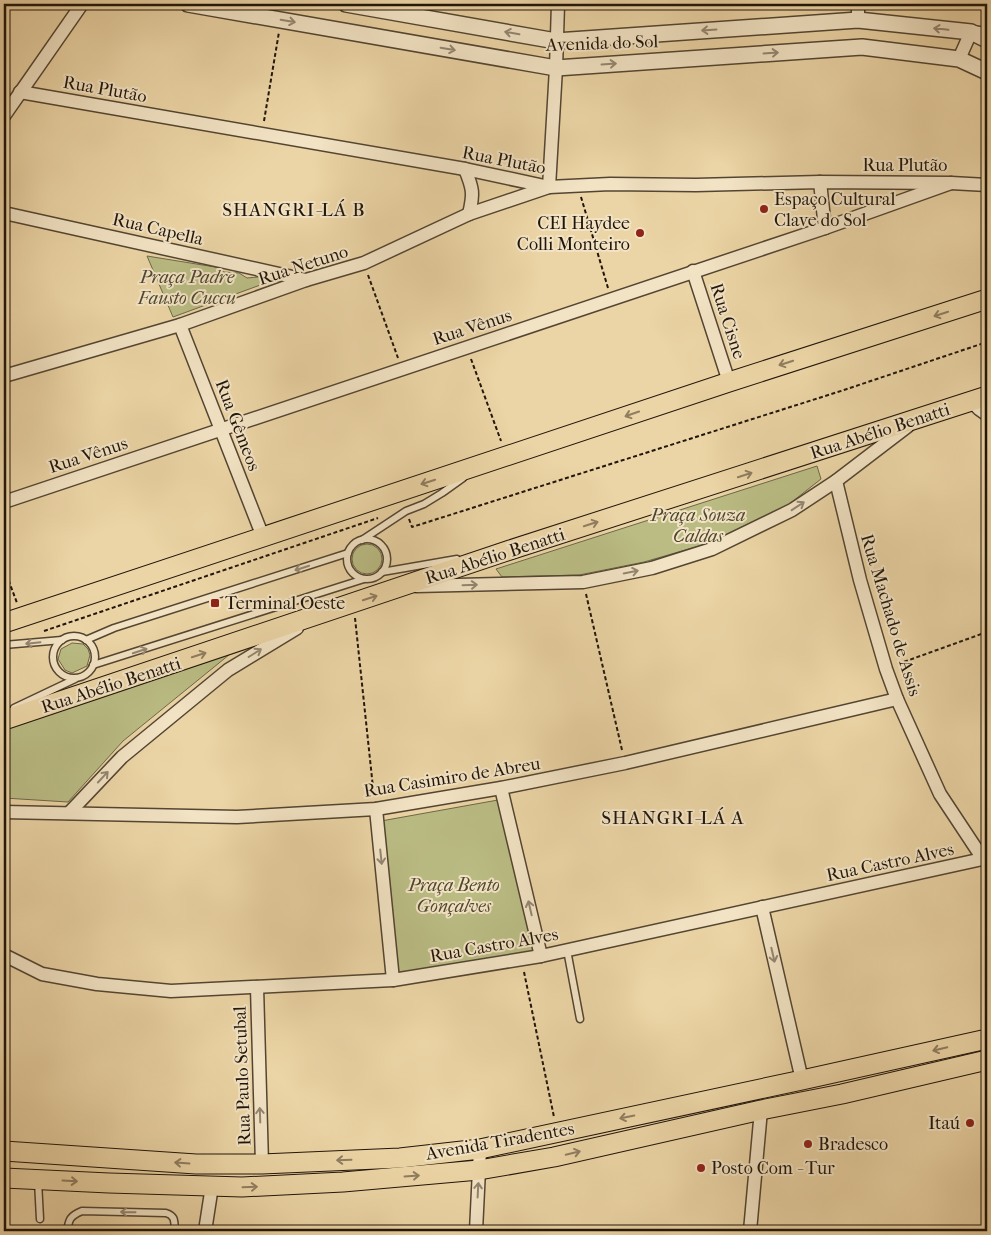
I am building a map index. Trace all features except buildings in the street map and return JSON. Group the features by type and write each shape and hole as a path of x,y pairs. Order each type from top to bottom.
{"main road":[{"path":"4,623 729,382 987,299"},
{"name":"Rua Abélio Benatti","path":"4,720 510,550 918,418 983,404"},
{"name":"Avenida Tiradentes","path":"4,1151 43,1152 196,1164 262,1164 400,1158 480,1149 987,1039"},
{"name":"Avenida Tiradentes","path":"4,1178 242,1187 293,1185 479,1170 554,1157 987,1060"},
{"path":"648,1135 649,1124 659,1119 722,1107 734,1102 750,1091"},
{"path":"4,1138 43,1152"},
{"path":"212,1186 215,1179 225,1171 262,1164"}],"street":[{"path":"4,116 82,4"},
{"name":"Avenida do Sol","path":"188,4 556,68 862,47 959,59 987,72"},
{"name":"Avenida do Sol","path":"346,4 556,41 858,20 970,32 987,40"},
{"path":"549,187 558,4"},
{"path":"858,4 858,20"},
{"path":"959,59 970,32 987,34"},
{"name":"Rua Plutão","path":"20,92 465,169 549,187 820,182 987,185"},
{"path":"465,169 471,184 473,198 469,214"},
{"path":"820,182 825,228"},
{"name":"Rua Vênus","path":"4,502 825,228 951,183"},
{"name":"Rua Netuno","path":"4,376 180,325 306,280 364,263 469,214 549,187"},
{"name":"Rua Capella","path":"4,213 306,280"},
{"name":"Rua Cisne","path":"693,271 729,382"},
{"name":"Rua Gêmeos","path":"180,325 263,537"},
{"path":"404,587 583,582 652,568 712,549 792,510 836,481 918,418"},
{"name":"Rua Machado de Assis","path":"836,481 860,580 886,669 897,699 940,794 985,858"},
{"path":"69,813 122,757 228,670 314,617"},
{"name":"Rua Casimiro de Abreu","path":"4,812 237,817 376,809 501,788 624,763 897,699"},
{"path":"501,788 541,956"},
{"path":"376,809 393,980"},
{"name":"Rua Castro Alves","path":"4,955 42,974 98,984 171,991 393,980 541,956 985,858"},
{"path":"762,908 802,1080"},
{"name":"Rua Paulo Setubal","path":"257,987 262,1164"},
{"path":"750,1231 760,1110"},
{"path":"476,1231 480,1149"},
{"path":"205,1231 212,1186"}],"lane":[{"path":"364,579 358,577 349,567 348,553 356,543 406,512 442,493 480,465"},
{"path":"93,665 364,579 371,579 386,567 387,555 380,544 375,541 369,539 362,540"},
{"path":"382,572 510,550"},
{"path":"86,640 114,628 348,553"},
{"path":"4,645 62,640 73,636 86,640 91,645 95,658 90,671 84,676 4,713"},
{"path":"62,640 53,653 55,666 65,676 78,678"},
{"path":"567,950 580,1019"},
{"path":"38,1179 40,1219"},
{"path":"68,1231 70,1220 74,1214 82,1212 172,1214 176,1231"}],"path":[{"path":"262,134 281,20"},
{"path":"577,185 611,299"},
{"path":"364,263 402,369"},
{"path":"406,512 412,527 834,393 987,342"},
{"path":"467,347 507,456"},
{"path":"36,634 379,517"},
{"path":"4,568 22,617"},
{"path":"583,582 624,763"},
{"path":"353,604 376,809"},
{"path":"886,669 987,632"},
{"path":"521,960 558,1132"}],"green space":[{"name":"Praça Padre Fausto Cuccu","path":"147,256 215,267 224,272 239,273 247,278 258,277 262,280 263,284 173,317"},
{"name":"Praça Souza Caldas","path":"817,466 821,479 788,505 706,544 644,562 579,575 502,577 496,569"},
{"path":"367,544 378,548 382,559 378,570 367,574 356,570 352,559 356,548"},
{"path":"72,643 83,644 88,649 90,655 87,666 72,673 65,670 58,659 61,649"},
{"path":"235,650 123,741 68,802 4,798 4,730"},
{"name":"Praça Bento Gonçalves","path":"498,800 534,952 397,976 381,821"}],"place":[{"name":"Espaço Cultural Clave do Sol","path":"764,209"},
{"name":"CEI Haydee Colli Monteiro","path":"640,233"},
{"name":"Terminal Oeste","path":"215,603"},
{"name":"Itaú","path":"970,1123"},
{"name":"Bradesco","path":"808,1144"},
{"name":"Posto Com - Tur","path":"701,1168"}],"district":[{"name":"SHANGRI-LÁ B","path":"294,209"},
{"name":"SHANGRI-LÁ A","path":"673,817"}]}
